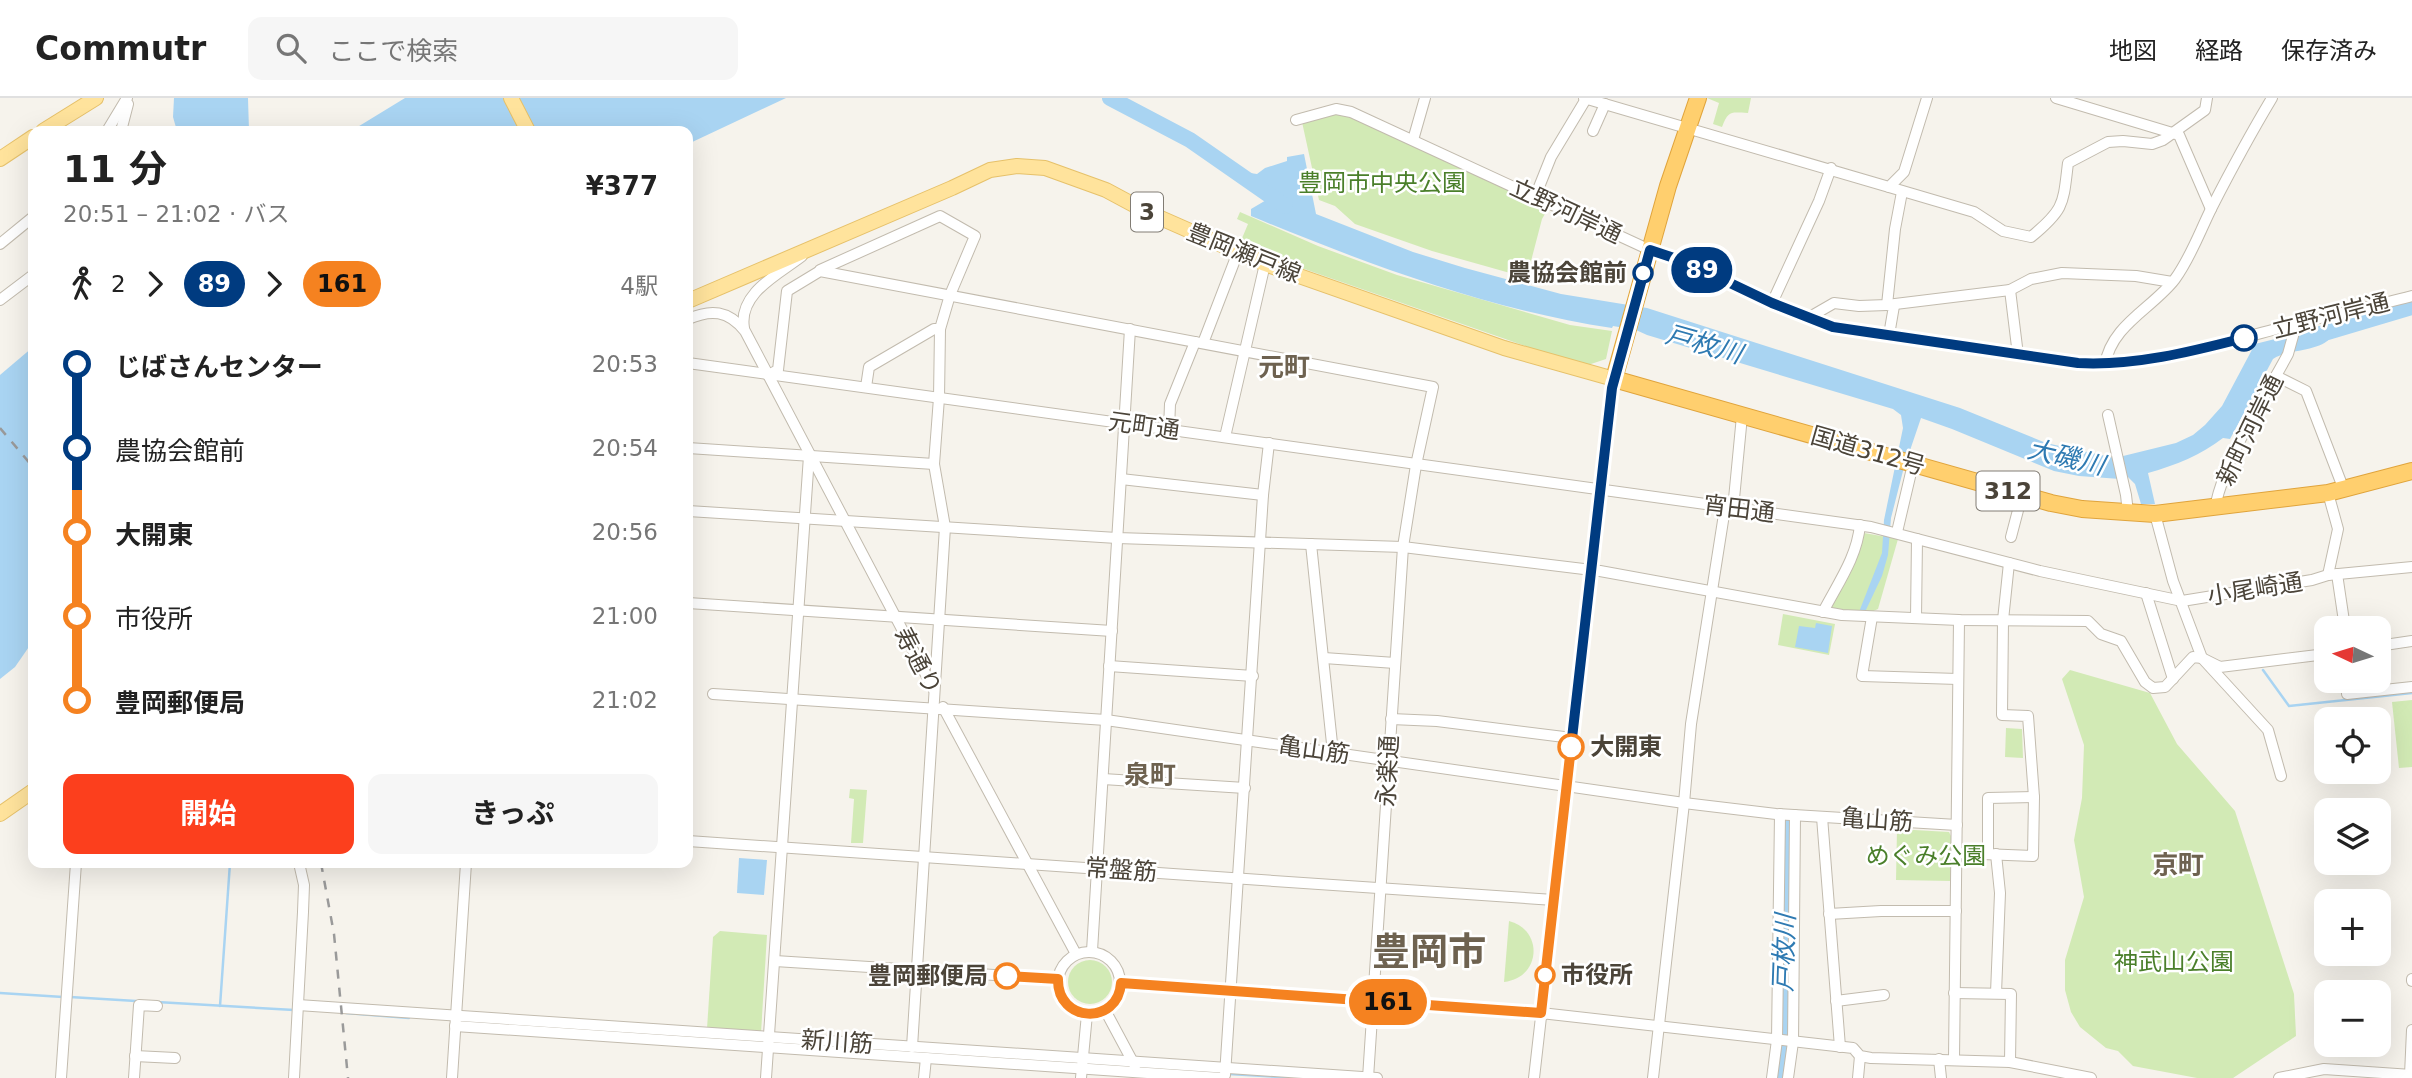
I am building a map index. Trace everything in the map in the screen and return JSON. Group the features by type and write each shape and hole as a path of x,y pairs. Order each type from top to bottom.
{"highway":[{"path":"1614,379 1650,250 1698,98"},
{"name":"国道312号","path":"1614,379 2064,506 2155,514 2336,491 2412,471"}],"main road":[{"path":"51,126 96,98"},
{"path":"511,98 525,126"},
{"path":"0,159 28,141"},
{"name":"豊岡瀬戸線","path":"693,300 990,170 1017,166 1045,168 1106,190 1146,212 1265,264 1504,348 1614,379"},
{"path":"0,814 28,795"}],"street":[{"path":"110,126 129,98"},
{"path":"122,126 129,98"},
{"path":"1413,140 1425,98"},
{"path":"1535,197 1551,157 1585,98 1974,212 2003,231 2031,237 2047,224 2064,200 2068,163 2108,142 2152,144 2163,140 2205,110 2207,98"},
{"path":"1889,187 1904,173 1927,98"},
{"path":"2056,98 2179,135 2211,209"},
{"path":"2105,365 2110,346 2130,321 2172,282 2182,269 2211,209 2272,98"},
{"name":"立野河岸通","path":"1296,120 1340,104 1650,250 1686,262 1772,303 1833,327 2018,355 2105,365 2129,363 2222,344 2411,299"},
{"path":"1592,131 1605,104"},
{"path":"1772,303 1819,201 1831,168"},
{"path":"1887,305 1902,192"},
{"path":"765,370 778,370 787,291 820,271 940,216 975,236 950,295 940,329 934,464 945,527 934,691"},
{"path":"0,243 28,221"},
{"path":"745,331 742,315 750,298 812,248"},
{"path":"1169,430 1170,404 1238,252"},
{"path":"1224,437 1265,264"},
{"path":"820,271 1243,350"},
{"path":"1808,318 1834,303 1887,305 2010,290 2031,279 2062,273 2136,275 2172,282"},
{"path":"0,300 28,279"},
{"path":"2010,290 2018,355"},
{"path":"1887,305 1894,306 1889,335"},
{"path":"693,317 705,312 723,313 733,318 745,331"},
{"name":"新町河岸通","path":"2215,507 2219,487 2231,460 2288,354 2292,344 2292,328"},
{"path":"866,387 869,367 934,329 940,329"},
{"path":"1092,951 1130,329"},
{"name":"寿通り","path":"745,331 934,691 939,709 1076,954"},
{"name":"永楽通","path":"1243,350 1433,387 1416,465 1403,547 1368,1078"},
{"name":"元町通","path":"693,363 765,370 939,398 1600,490"},
{"path":"2276,376 2306,391 2336,491 2338,529 2333,575 2342,616"},
{"path":"1534,1078 1614,379"},
{"path":"2108,415 2126,495 2127,513"},
{"path":"1653,1078 1691,724 1712,590 1729,508 1742,416"},
{"path":"1224,1075 1269,443"},
{"path":"693,448 934,464"},
{"path":"766,1078 809,456"},
{"path":"1895,532 1913,464"},
{"path":"1121,479 1264,495"},
{"name":"宵田通","path":"1600,490 1879,528 2009,563 2182,601"},
{"path":"2011,537 2022,495"},
{"path":"693,511 1117,538 1403,547 1591,570 1823,612 1872,617 1959,620 2088,621 2101,634 2121,641 2148,686 2153,688 2165,687 2193,657 2202,658 2220,667 2314,655"},
{"path":"2155,514 2173,581 2202,658 2268,730 2281,776"},
{"path":"1823,612 1850,563 1859,541 1860,526"},
{"path":"1916,618 1917,539"},
{"path":"1311,544 1333,752"},
{"path":"1957,853 2033,856 2034,797 2028,716 2002,715 2003,620 2009,563"},
{"name":"小尾崎通","path":"2182,601 2333,575 2412,567"},
{"path":"2146,593 2173,679"},
{"path":"693,603 1112,631"},
{"path":"1872,617 1862,676 1958,680"},
{"path":"1954,1059 1959,620"},
{"path":"2391,644 2412,641"},
{"path":"1324,658 1395,663"},
{"path":"1110,666 1253,676"},
{"path":"2391,689 2412,687"},
{"name":"亀山筋","path":"713,694 1106,720 1684,803 1780,814 1957,825"},
{"path":"912,1047 924,856 939,709"},
{"path":"1391,719 1437,721 1572,738"},
{"path":"1102,779 1245,788"},
{"path":"1996,993 2000,893 1992,854 1988,797 2034,797"},
{"path":"1780,814 1788,1078"},
{"path":"1772,1078 1785,1041 1795,815"},
{"path":"1822,817 1840,1047"},
{"name":"常盤筋","path":"693,841 1554,900"},
{"path":"61,1078 76,868"},
{"path":"294,1078 304,885 300,868"},
{"path":"452,1078 466,868"},
{"path":"1829,914 1956,911"},
{"path":"1092,951 1103,954 1119,971 1121,983 1117,998 1105,1010 1087,1014 1075,1010 1065,1002 1059,991 1058,979 1066,961 1076,954 1092,951"},
{"path":"775,961 1058,979"},
{"path":"1121,983 1541,1013 1853,1048 1860,1056 1858,1078"},
{"path":"1954,993 2011,994 2010,1062"},
{"path":"1836,1000 1884,995"},
{"path":"134,1078 139,1005 157,1006"},
{"name":"新川筋","path":"298,1005 455,1021 1082,1069 1133,1062 1224,1075"},
{"path":"1105,1010 1140,1076"},
{"path":"1082,1069 1087,1014"},
{"path":"2279,1078 2323,1073 2411,1075 2412,1030"},
{"name":"新川筋","path":"769,1043 912,1047 1140,1076 1377,1078"},
{"path":"135,1056 176,1058"},
{"path":"1860,1056 2010,1062 2041,1073 2091,1078"},
{"path":"924,1078 926,1058"},
{"path":"1939,1059 1941,1078"}],"green space":[{"path":"1707,98 1751,98 1748,113 1732,113 1722,127 1713,124 1719,103"},
{"name":"豊岡市中央公園","path":"1339,112 1549,207 1542,219 1530,265 1517,275 1432,251 1355,224 1335,206 1319,200 1302,122"},
{"name":"豊岡市中央公園","path":"1240,212 1318,246 1397,275 1570,325 1612,331 1606,359 1588,365 1534,349 1267,256 1240,243 1248,224 1237,219"},
{"path":"1864,533 1898,539 1878,609 1871,612 1832,609 1830,607"},
{"path":"1783,614 1835,624 1829,655 1778,645"},
{"name":"神武山公園","path":"2070,670 2150,693 2177,744 2235,811 2294,994 2296,1036 2233,1078 2197,1078 2133,1066 2118,1051 2106,1048 2080,1027 2071,1012 2065,990 2065,960 2084,897 2074,840 2082,798 2084,745 2062,679"},
{"path":"2412,700 2412,767 2399,768 2392,702"},
{"path":"2006,728 2022,729 2023,758 2005,757"},
{"path":"850,789 867,790 863,843 851,843 854,799 849,798"},
{"name":"めぐみ公園","path":"1897,829 1949,832 1951,881 1896,880"},
{"path":"1509,921 1528,934 1534,953 1525,972 1516,979 1504,982"},
{"path":"720,931 767,935 761,1033 707,1029 713,937"},
{"path":"1090,960 1106,966 1112,982 1106,998 1090,1004 1074,998 1068,982 1074,966"}],"water":[{"path":"174,98 248,98 249,126 176,126"},
{"path":"405,98 786,98 693,142 693,126 359,126"},
{"path":"1304,154 1316,214 1413,252 1561,294 1647,308 1960,408 2046,443 2115,458 2176,443 2193,435 2222,406 2255,344 2330,325 2333,334 2322,344 2273,359 2230,439 2223,438 2188,459 2148,473 2155,504 2141,504 2135,484 2126,475 2120,479 2054,471 1921,418 1891,518 1888,555 1882,576 1865,612 1859,612 1882,553 1884,520 1903,428 1901,415 1893,409 1636,330 1565,320 1473,297 1383,268 1251,216 1251,209 1268,199 1265,189 1247,179 1250,173 1257,174 1265,168 1287,161 1287,157"},
{"path":"28,351 28,648 15,667 0,679 0,375"},
{"path":"1816,623 1832,626 1828,653 1795,647 1799,626 1815,628"},
{"path":"739,858 767,860 764,895 737,893"}],"waterway":[{"name":"戸枚川","path":"1110,98 1190,140 1285,206"},
{"name":"大磯川","path":"2314,336 2412,307"},
{"path":"2263,670 2289,706 2412,693"},
{"name":"戸枚川","path":"1780,1078 1784,1037 1789,827"},
{"path":"220,1006 230,868"},
{"path":"0,993 63,997"},
{"path":"70,997 136,1001"},
{"path":"157,1002 294,1010"},
{"path":"346,1013 409,1018"},
{"path":"1229,1074 1296,1078"}],"railway":[{"path":"0,428 28,461"},
{"path":"322,868 334,934 348,1078"}],"bus line":[{"name":"89","path":"1571,747 1610,400 1650,250 1686,262 1772,303 1833,327 2105,365 2129,363 2244,338"},
{"name":"161","path":"1007,976 1058,979 1059,991 1069,1007 1087,1014 1110,1007 1119,993 1121,983 1541,1013 1571,747"}],"place":[{"name":"農協会館前","path":"1643,273"},
{"name":"大開東","path":"1571,747"},
{"name":"市役所","path":"1545,975"},
{"name":"豊岡郵便局","path":"1007,976"}],"district":[{"name":"元町","path":"1284,367"},
{"name":"泉町","path":"1150,775"},
{"name":"京町","path":"2178,865"},
{"name":"豊岡市","path":"1429,952"}]}
